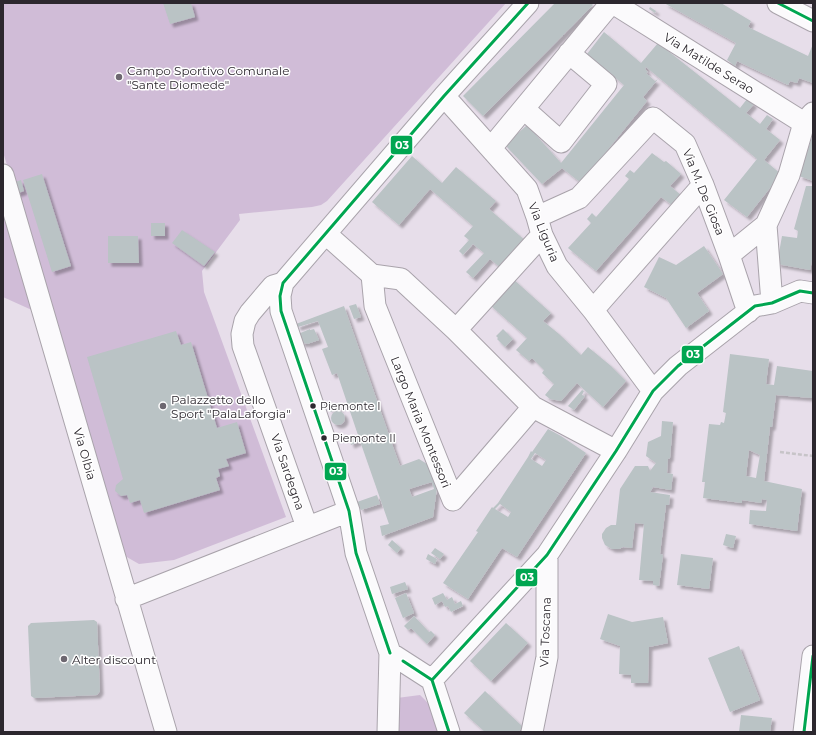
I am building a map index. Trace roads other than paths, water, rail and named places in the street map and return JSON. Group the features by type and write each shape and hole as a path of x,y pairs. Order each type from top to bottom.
{"street":[{"name":"Via Sardegna","path":"307,527 243,346 242,334 245,321 273,286 283,283 444,96 528,3"},
{"path":"491,148 612,3"},
{"name":"Via Matilde Serao","path":"612,3 809,118"},
{"path":"778,3 813,21"},
{"path":"524,109 561,142 606,84 569,53"},
{"name":"Via Liguria","path":"444,96 527,189 540,226 557,266 593,310 653,391"},
{"name":"Via M. De Giosa","path":"540,226 580,198 653,118 685,144 703,185 748,312"},
{"path":"729,255 766,224 789,174 809,118"},
{"name":"Via Olbia","path":"3,175 166,732"},
{"path":"593,310 703,185"},
{"path":"766,224 772,303"},
{"path":"456,330 540,226"},
{"path":"326,234 372,275 401,280 456,330 533,407 616,451"},
{"name":"Largo Maria Montessori","path":"372,275 375,306 453,500 533,407"},
{"path":"283,283 280,296 281,311 349,511 356,553 390,653 388,732"},
{"path":"432,680 547,555 616,451 653,391 678,366 755,306 772,303 800,291 813,293"},
{"path":"126,599 349,511"},
{"name":"Via Toscana","path":"532,732 546,657 547,555"},
{"path":"390,653 432,680 449,732"},
{"path":"804,732 812,680 813,656"}],"place":[{"name":"Campo Sportivo Comunale \"Sante Diomede\"","path":"119,77"},
{"name":"Palazzetto dello Sport \"PalaLaforgia\"","path":"163,406"},
{"name":"Piemonte I","path":"313,406"},
{"name":"Piemonte II","path":"324,438"},
{"name":"Alter discount","path":"64,659"}]}
